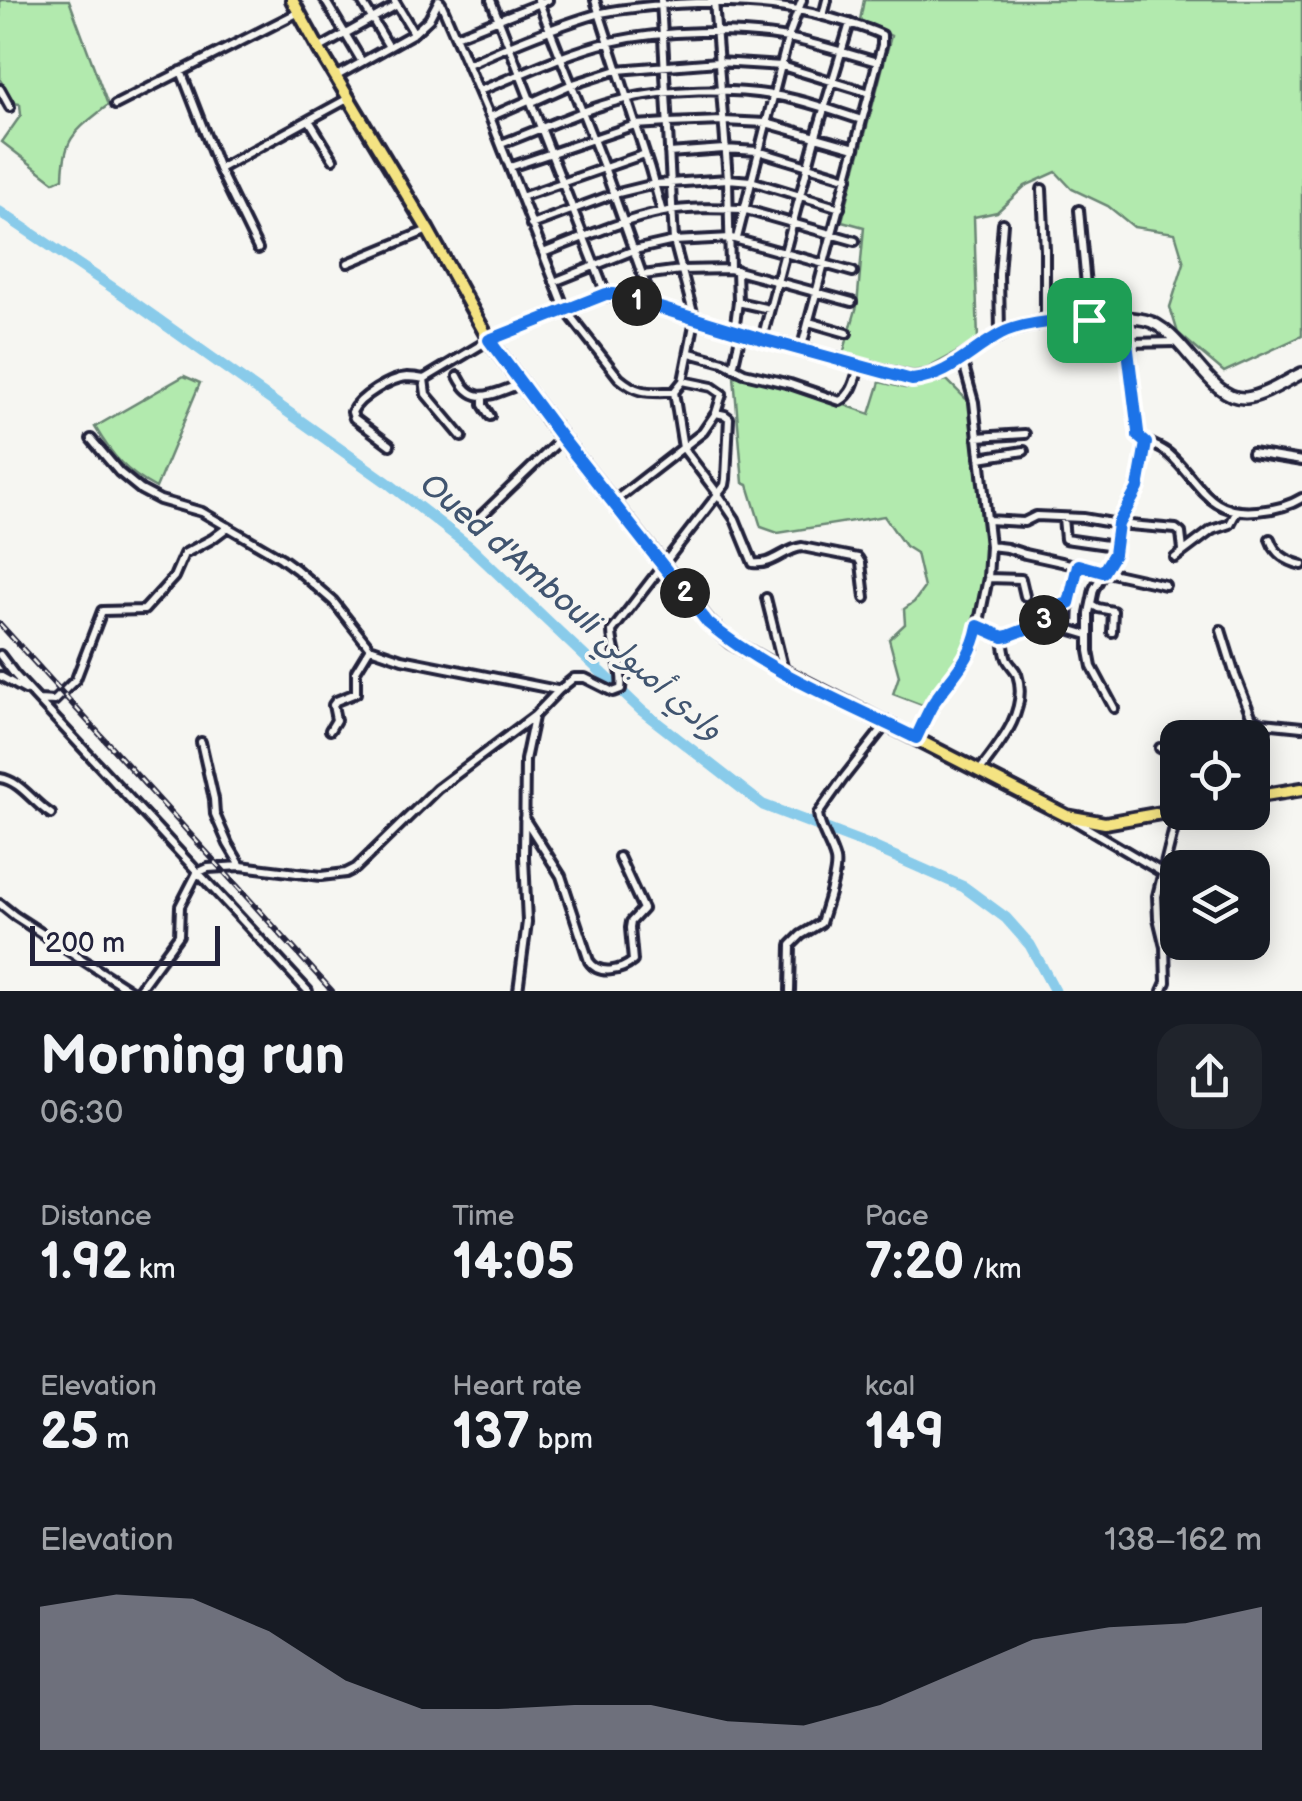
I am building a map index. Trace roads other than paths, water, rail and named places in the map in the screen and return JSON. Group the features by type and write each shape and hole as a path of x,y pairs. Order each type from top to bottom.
{"main road":[{"path":"292,0 489,340 708,623 731,642 785,672 1067,816 1105,823 1160,814"},
{"path":"1270,794 1302,789"}],"street":[{"path":"325,0 362,62"},
{"path":"361,0 389,48"},
{"path":"337,76 414,33 439,2 450,0"},
{"path":"491,0 606,294"},
{"path":"595,0 662,212"},
{"path":"824,16 827,0"},
{"path":"456,36 542,1 654,306"},
{"path":"714,1 738,302 734,368"},
{"path":"318,49 396,2 414,33"},
{"path":"439,2 480,92 566,308 630,387 643,392 674,392"},
{"path":"661,2 674,242 695,320 683,381 674,392 683,448 741,531 753,563 768,563 802,546 858,558 866,598"},
{"path":"468,64 600,13 661,2 801,4 882,35 801,350"},
{"path":"734,238 788,38 801,4"},
{"path":"115,105 299,12"},
{"path":"762,339 850,23"},
{"path":"480,92 609,42 716,31 788,38 878,62"},
{"path":"490,117 618,70 664,65 718,62 782,66 870,92"},
{"path":"181,71 219,169 258,249"},
{"path":"0,89 10,107"},
{"path":"501,144 626,98 666,94 721,91 774,95 862,120"},
{"path":"219,169 350,98"},
{"path":"309,120 333,158"},
{"path":"510,168 592,138 635,126 668,123 766,124 855,148"},
{"path":"669,152 758,151 848,178"},
{"path":"520,197 645,154"},
{"path":"532,225 614,194 672,182 751,181 840,208"},
{"path":"1042,189 1045,323"},
{"path":"543,253 662,212 728,208 854,241"},
{"path":"1079,210 1089,320"},
{"path":"1000,334 1003,223"},
{"path":"348,262 428,230"},
{"path":"554,282 634,250 674,242 734,238 853,272"},
{"path":"643,276 681,270 733,269 852,302"},
{"path":"390,445 354,418 355,405 364,396 404,377 424,379 489,340 606,294 912,380 937,376 1011,330 1045,323 1124,318 1150,321 1166,330 1220,388 1237,397 1249,398 1302,373"},
{"path":"738,302 769,309"},
{"path":"1124,318 1138,436 1168,452 1207,496 1236,513 1280,507 1302,498"},
{"path":"809,322 848,332"},
{"path":"1128,343 1178,342"},
{"path":"689,353 840,401 854,385 859,367"},
{"path":"916,738 934,701 970,655 988,578 990,546 974,402 962,359"},
{"path":"458,376 470,394 484,396 521,384"},
{"path":"424,379 426,394 462,437"},
{"path":"612,503 703,432 716,412 722,394 718,390 683,381"},
{"path":"484,396 483,404 490,416"},
{"path":"0,904 134,991 179,935 180,906 198,874 208,868 241,866 321,876 346,873 356,868 437,788 534,716 558,690 579,677 612,692 621,690 612,631 725,485 729,418 716,412"},
{"path":"977,437 1025,434"},
{"path":"480,516 562,438"},
{"path":"92,440 140,490 202,512 296,569 332,601 370,648 558,690"},
{"path":"1114,708 1092,668 1090,604 1114,554 1118,524 1138,488 1146,443"},
{"path":"980,458 1024,451"},
{"path":"1252,452 1302,461"},
{"path":"1176,558 1212,530 1230,524 1236,513"},
{"path":"1062,518 1065,539 1114,546"},
{"path":"987,520 1083,518 1176,529 1183,550"},
{"path":"0,676 38,700 54,701 76,679 102,612 144,610 174,577 184,554 228,527"},
{"path":"1270,538 1280,555 1302,565"},
{"path":"990,546 1165,584"},
{"path":"1078,565 1069,603 1068,629 1088,635"},
{"path":"988,578 1021,579 1026,596"},
{"path":"766,598 785,672"},
{"path":"978,626 1003,637 1042,623 1052,608 1069,603"},
{"path":"1090,604 1112,610 1112,632"},
{"path":"1221,630 1252,718 1302,727"},
{"path":"980,770 1004,739 1019,700 1018,678 1006,656 1003,637"},
{"path":"330,730 336,720 333,705 356,693 356,671 370,648"},
{"path":"0,655 308,991"},
{"path":"518,991 526,922 526,760 534,716"},
{"path":"790,991 792,945 821,923 835,868 818,814 887,723"},
{"path":"201,742 214,814 241,866"},
{"path":"0,778 13,780 51,814"},
{"path":"1067,816 1160,871"},
{"path":"524,818 561,876 589,961 599,970 633,961 630,928 643,909 619,856"},
{"path":"1160,887 1160,927"},
{"path":"1162,991 1166,982 1165,960"}],"waterway":[{"name":"Oued d'Ambouli وادي أمبولي","path":"0,212 388,483 469,546 641,710 763,805 964,887 1006,918 1030,945 1055,991"}],"railway":[{"path":"0,624 332,991"}]}
